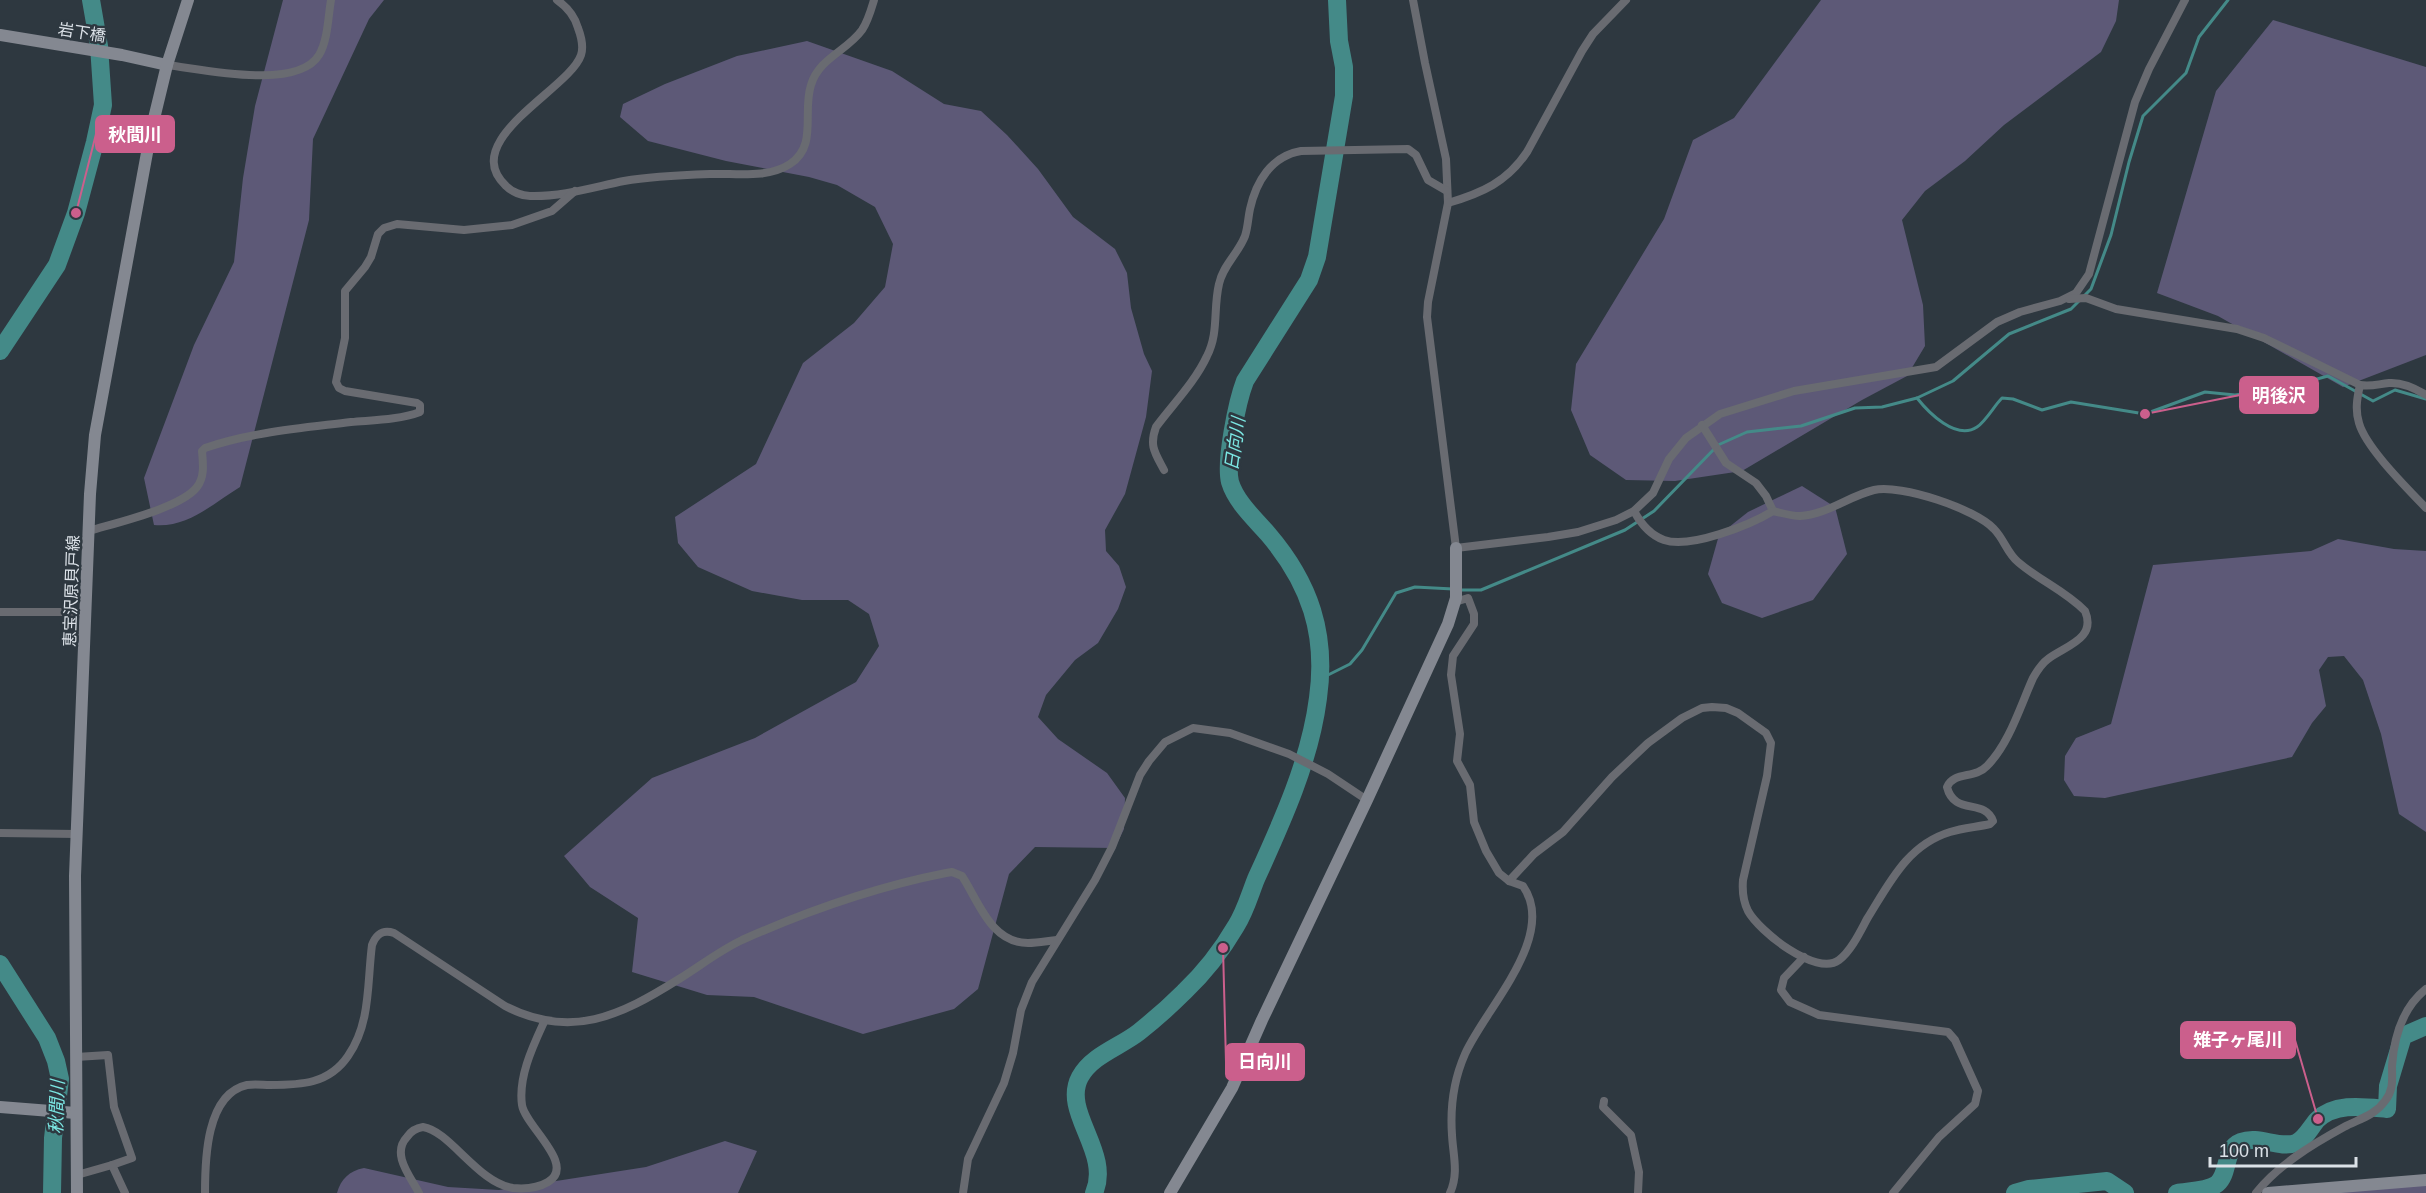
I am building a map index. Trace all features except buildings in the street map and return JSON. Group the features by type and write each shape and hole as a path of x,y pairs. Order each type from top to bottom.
{"main road":[{"name":"恵宝沢原貝戸線","path":"77,1193 72,1113 76,1057 77,834 95,435 151,131 167,65 188,0"},
{"name":"岩下橋","path":"0,35 122,55 167,65"},
{"path":"1170,1193 1232,1088 1448,624 1456,596 1456,548"},
{"path":"2,1106 72,1113"},
{"path":"2268,1193 2426,1180"}],"street":[{"path":"167,65 253,75 281,74 301,69 315,60 321,52 331,0"},
{"path":"557,0 567,8 577,24 581,39 581,54 567,76 529,107 513,124 496,152 494,162 504,184 513,192 528,196 681,175 761,173 789,165 800,156 806,146 807,101 811,84 819,68 862,30 874,0"},
{"path":"1413,0 1446,159 1448,203 1427,317 1456,548 1578,532 1616,520 1634,511 1653,493 1677,448 1702,425 1720,414 1794,391 1936,367 1997,322 2020,312 2048,306 2076,293 2084,285 2089,274 2135,102 2149,69 2185,0"},
{"path":"1448,203 1490,189 1516,167 1527,152 1593,34 1626,0"},
{"path":"1164,470 1154,450 1153,434 1207,357 1214,338 1217,297 1222,274 1245,236 1259,183 1277,160 1301,152 1408,149 1416,155 1428,180 1447,191"},
{"path":"89,531 161,508 189,495 200,482 204,466 202,451 205,448 256,436 400,417 420,412 420,405 417,403 345,391 339,388 336,382 345,338 345,291 371,257 378,234 384,228 397,224 464,230 512,225 552,211 575,191"},
{"path":"2066,299 2086,298 2116,309 2237,329 2265,338 2360,385 2370,387 2398,383 2426,395"},
{"path":"2360,385 2356,403 2359,424 2369,443 2426,508"},
{"path":"1702,425 1726,463 1756,483 1766,496 1773,511"},
{"path":"1509,881 1534,854 1563,832 1612,777 1656,737 1696,710 1712,707 1726,708 1738,713 1766,733 1771,743 1767,776 1743,880 1744,901 1752,917 1768,934 1804,957 1828,964 1838,961 1856,938 1882,892 1915,851 1942,834 1993,821 1989,813 1960,805 1952,798 1947,787 1950,780 1973,775 1988,765 1997,753 2040,667 2053,656 2076,644 2087,630 2085,611 2074,600 2019,564 1989,524 1909,491 1886,488 1872,490 1822,510 1800,516 1773,511 1756,521 1725,532 1674,542 1666,541 1649,532 1634,511"},
{"path":"1450,1193 1456,1170 1452,1107 1457,1079 1469,1045 1517,966 1533,924 1533,908 1527,892 1523,886 1509,881 1499,873 1482,841 1474,822 1470,785 1457,761 1460,734 1451,675 1453,656 1474,624 1474,614 1468,598 1456,596"},
{"path":"0,612 87,612"},
{"path":"963,1193 972,1148 1004,1083 1027,993 1057,940 1081,905 1112,847 1140,775 1165,742 1187,729 1199,727 1251,740 1288,754 1328,774 1367,801"},
{"path":"0,833 77,834"},
{"path":"205,1193 205,1165 210,1133 216,1115 229,1094 248,1085 290,1085 314,1082 330,1075 348,1057 358,1036 367,1007 372,945 375,937 381,933 389,931 394,933 524,1016 544,1022 579,1023 610,1015 679,979 738,942 776,925 865,894 946,873 952,872 962,876 990,923 1006,938 1028,943 1057,940"},
{"path":"1804,957 1784,978 1781,990 1790,1002 1819,1015 1948,1032 1955,1040 1978,1091 1975,1104 1939,1137 1893,1193"},
{"path":"2256,1193 2281,1168 2344,1127 2367,1117 2387,1099 2393,1085 2394,1049 2400,1025 2413,1002 2426,989"},
{"path":"419,1193 400,1155 400,1147 411,1132 423,1127 433,1130 472,1165 503,1185 524,1188 537,1186 551,1180 555,1175 558,1170 554,1155 529,1122 521,1102 532,1047 544,1022"},
{"path":"76,1057 108,1055 114,1107 132,1158 77,1175"},
{"path":"1604,1101 1603,1107 1631,1135 1639,1172 1638,1193"},
{"path":"112,1166 125,1193"}],"shaded area":[{"path":"283,0 384,0 369,19 313,139 309,220 240,487 189,519 178,523 154,525 144,478 194,345 234,262 243,178 255,106"},
{"path":"1821,0 2119,0 2116,21 2101,52 2004,125 1965,161 1925,191 1902,220 1923,305 1925,346 1907,376 1742,471 1675,481 1626,480 1590,455 1571,410 1576,364 1664,219 1693,140 1734,118"},
{"path":"2273,20 2426,67 2426,355 2343,387 2218,316 2157,293 2216,91"},
{"path":"807,41 892,71 944,104 981,111 1007,135 1038,169 1073,217 1115,249 1127,273 1131,308 1144,354 1152,371 1146,417 1125,494 1105,530 1106,551 1119,566 1126,587 1118,609 1098,643 1075,660 1046,695 1038,717 1058,739 1107,773 1125,798 1124,829 1115,848 1035,847 1009,874 978,989 954,1009 863,1034 754,997 707,995 632,972 638,918 590,887 564,856 652,778 755,738 856,682 879,646 869,614 848,600 802,600 752,591 698,567 678,543 675,517 756,464 803,363 854,323 885,287 893,244 875,207 837,185 648,141 620,117 623,104 665,84 737,56"},
{"path":"1802,486 1835,507 1847,554 1813,600 1762,618 1722,603 1708,574 1719,535 1748,512"},
{"path":"2338,539 2394,549 2426,551 2426,832 2399,814 2381,734 2363,680 2344,656 2328,657 2319,670 2326,706 2312,723 2292,757 2105,798 2074,796 2064,780 2065,756 2076,738 2111,724 2153,565 2311,551"},
{"path":"725,1141 757,1151 738,1193 337,1193 346,1176 364,1168 448,1187 499,1190 646,1167"},
{"path":"2426,1185 2426,1193 2331,1193"}],"waterway":[{"name":"秋間川","path":"0,351 57,265 76,213 95,142 103,105 99,46 91,0"},
{"name":"日向川","path":"1094,1193 1098,1178 1097,1162 1077,1104 1076,1090 1080,1077 1092,1063 1139,1032 1168,1008 1199,977 1225,944 1242,915 1285,813 1302,768 1314,722 1320,675 1320,652 1312,610 1305,591 1283,552 1246,510 1233,489 1230,482 1229,460 1235,417 1245,381 1309,280 1317,257 1344,96 1344,67 1339,41 1337,0"},
{"path":"2084,296 2091,289 2111,235 2143,116 2186,73 2199,37 2228,0"},
{"path":"1460,590 1481,590 1625,530 1654,511 1718,445 1747,432 1801,426 1855,408 1882,407 1917,398 1953,381 2009,334 2071,309 2079,301"},
{"path":"1917,398 1943,423 1960,430 1977,427 2002,398 2013,399 2042,410 2071,402 2145,414 2205,392 2235,395 2284,388 2328,376 2373,401 2395,390 2426,399"},
{"path":"1320,679 1350,664 1362,650 1396,593 1415,587 1453,589"},
{"name":"秋間川","path":"0,964 47,1038 56,1061 60,1079 53,1138 52,1193"},
{"path":"2177,1193 2203,1189 2217,1184 2224,1174 2231,1150 2241,1142 2255,1140 2282,1144 2296,1143 2305,1136 2317,1120 2332,1110 2351,1107 2387,1109 2388,1086 2403,1036 2426,1026"},
{"path":"2015,1193 2029,1189 2107,1181 2125,1193"}],"place":[{"name":"秋間川","path":"76,213"},
{"name":"明後沢","path":"2145,414"},
{"name":"日向川","path":"1223,948"},
{"name":"雉子ヶ尾川","path":"2318,1119"}]}
